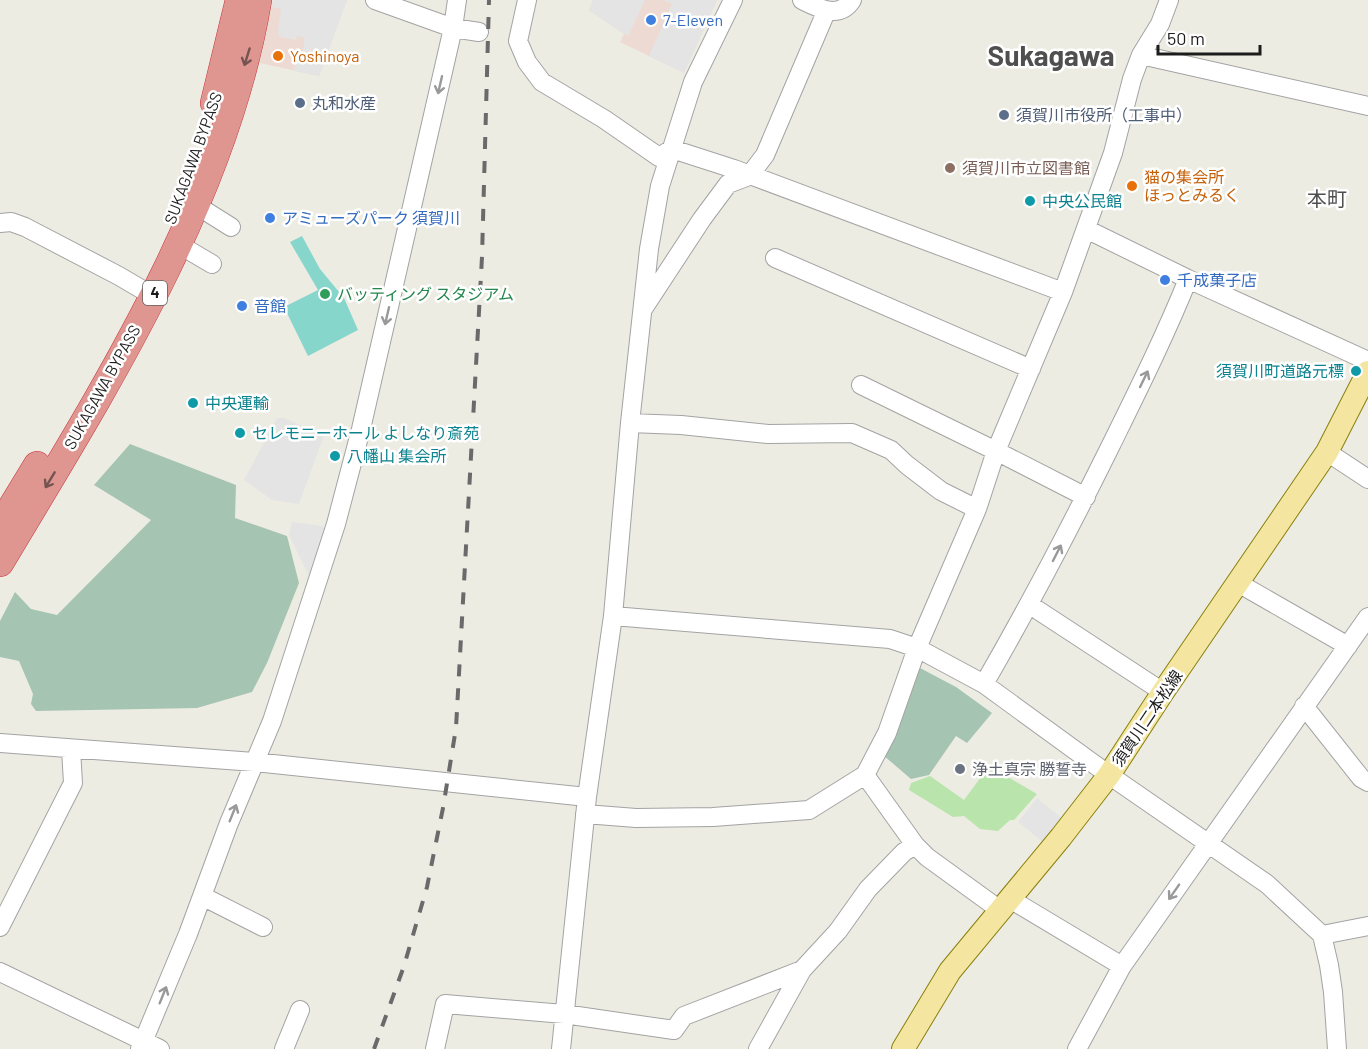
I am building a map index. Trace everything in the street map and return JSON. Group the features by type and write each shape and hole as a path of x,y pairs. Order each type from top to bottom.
{"highway":[{"name":"SUKAGAWA BYPASS","path":"0,563 73,441 145,291 201,144 220,84 239,0"},
{"name":"SUKAGAWA BYPASS","path":"0,526 145,291 178,244 196,205 231,110 250,47 258,0"}],"main road":[{"name":"須賀川二本松線","path":"903,1049 950,971 1109,775 1327,452 1368,372"}],"street":[{"path":"375,0 453,28 479,33"},
{"path":"0,972 148,1046 202,896 272,721 332,535 361,429 453,28 457,0"},
{"path":"527,0 518,40 526,62 542,82 604,119 659,157 672,149 734,169 1063,292"},
{"path":"561,1049 586,806 613,616 630,423 649,249 660,186 693,82 733,0"},
{"path":"802,0 826,12 845,8 852,0"},
{"path":"0,743 254,762 438,782 586,806 636,818 713,817 809,810 866,775 887,733 917,648 977,509 996,451 1063,292 1113,153 1131,79 1141,55 1160,24 1169,0"},
{"path":"641,311 728,184 749,176 765,155 826,12"},
{"path":"1141,55 1368,106"},
{"path":"196,205 231,227"},
{"path":"0,223 11,222 25,227 145,291"},
{"path":"1086,229 1188,279 1368,361"},
{"path":"178,244 212,264"},
{"path":"775,258 1031,369"},
{"path":"984,684 1030,605 1086,497 1165,336 1188,279"},
{"path":"861,385 1086,497"},
{"path":"630,423 681,425 768,434 852,433 891,450 941,491 977,509"},
{"path":"1327,452 1368,479"},
{"path":"1238,584 1348,646"},
{"path":"1030,605 1163,692"},
{"path":"613,616 890,639 917,648 984,684 1109,775 1268,884 1322,935 1333,992 1337,1049"},
{"path":"1077,1049 1122,966 1368,617"},
{"path":"1304,706 1361,778 1368,782"},
{"path":"0,927 73,783 71,749"},
{"path":"866,775 915,845 927,857 1005,904 1122,966"},
{"path":"758,1049 802,969 838,931 868,889 904,852 915,845"},
{"path":"202,896 263,927"},
{"path":"1322,935 1368,926"},
{"path":"435,1049 445,1004 564,1014 674,1029 684,1016 802,969"},
{"path":"284,1049 300,1010"}],"shaded area":[{"path":"273,0 347,0 319,76 260,63"},
{"path":"273,0 347,0 319,76 294,71 298,50 303,50 305,38 297,36 296,40 280,37 278,32 281,9 272,7"},
{"path":"593,0 717,0 684,73 620,42 624,34 589,10"},
{"path":"593,0 645,0 628,36 589,10"},
{"path":"664,0 717,0 684,73 649,56 672,4"},
{"name":"バッティング スタジアム","path":"302,236 320,269 344,298 358,330 308,356 284,307 318,290 290,242"},
{"path":"277,418 284,418 324,435 299,504 272,500 244,480"},
{"path":"292,522 323,526 330,542 315,588 289,535"},
{"path":"1037,798 1063,819 1044,843 1018,822"}],"green space":[{"path":"130,444 236,485 235,518 287,536 299,583 267,663 252,692 197,708 36,711 31,704 33,694 19,661 0,657 0,621 15,592 31,609 57,615 151,520 94,485"},
{"path":"920,668 956,687 992,713 967,743 956,736 929,775 911,779 883,755"},
{"path":"989,766 1037,794 1014,820 1010,820 998,831 980,829 964,816 953,817 909,790 911,783 930,776 964,800"}],"railway":[{"path":"374,1049 404,966 427,887 456,728 482,257 489,0"}],"place":[{"name":"7-Eleven","path":"651,20"},
{"name":"Yoshinoya","path":"278,56"},
{"name":"丸和水産","path":"300,103"},
{"name":"須賀川市役所（工事中）","path":"1004,115"},
{"name":"須賀川市立図書館","path":"950,168"},
{"name":"猫の集会所 ほっとみるく","path":"1132,186"},
{"name":"中央公民館","path":"1030,201"},
{"name":"アミューズパーク 須賀川","path":"270,218"},
{"name":"千成菓子店","path":"1165,280"},
{"name":"バッティング スタジアム","path":"325,294"},
{"name":"音館","path":"242,306"},
{"name":"須賀川町道路元標","path":"1356,371"},
{"name":"中央運輸","path":"193,403"},
{"name":"セレモニーホール よしなり斎苑","path":"240,433"},
{"name":"八幡山 集会所","path":"335,456"},
{"name":"浄土真宗 勝誓寺","path":"960,769"}],"district":[{"name":"Sukagawa","path":"1051,56"},
{"name":"本町","path":"1327,199"}]}
